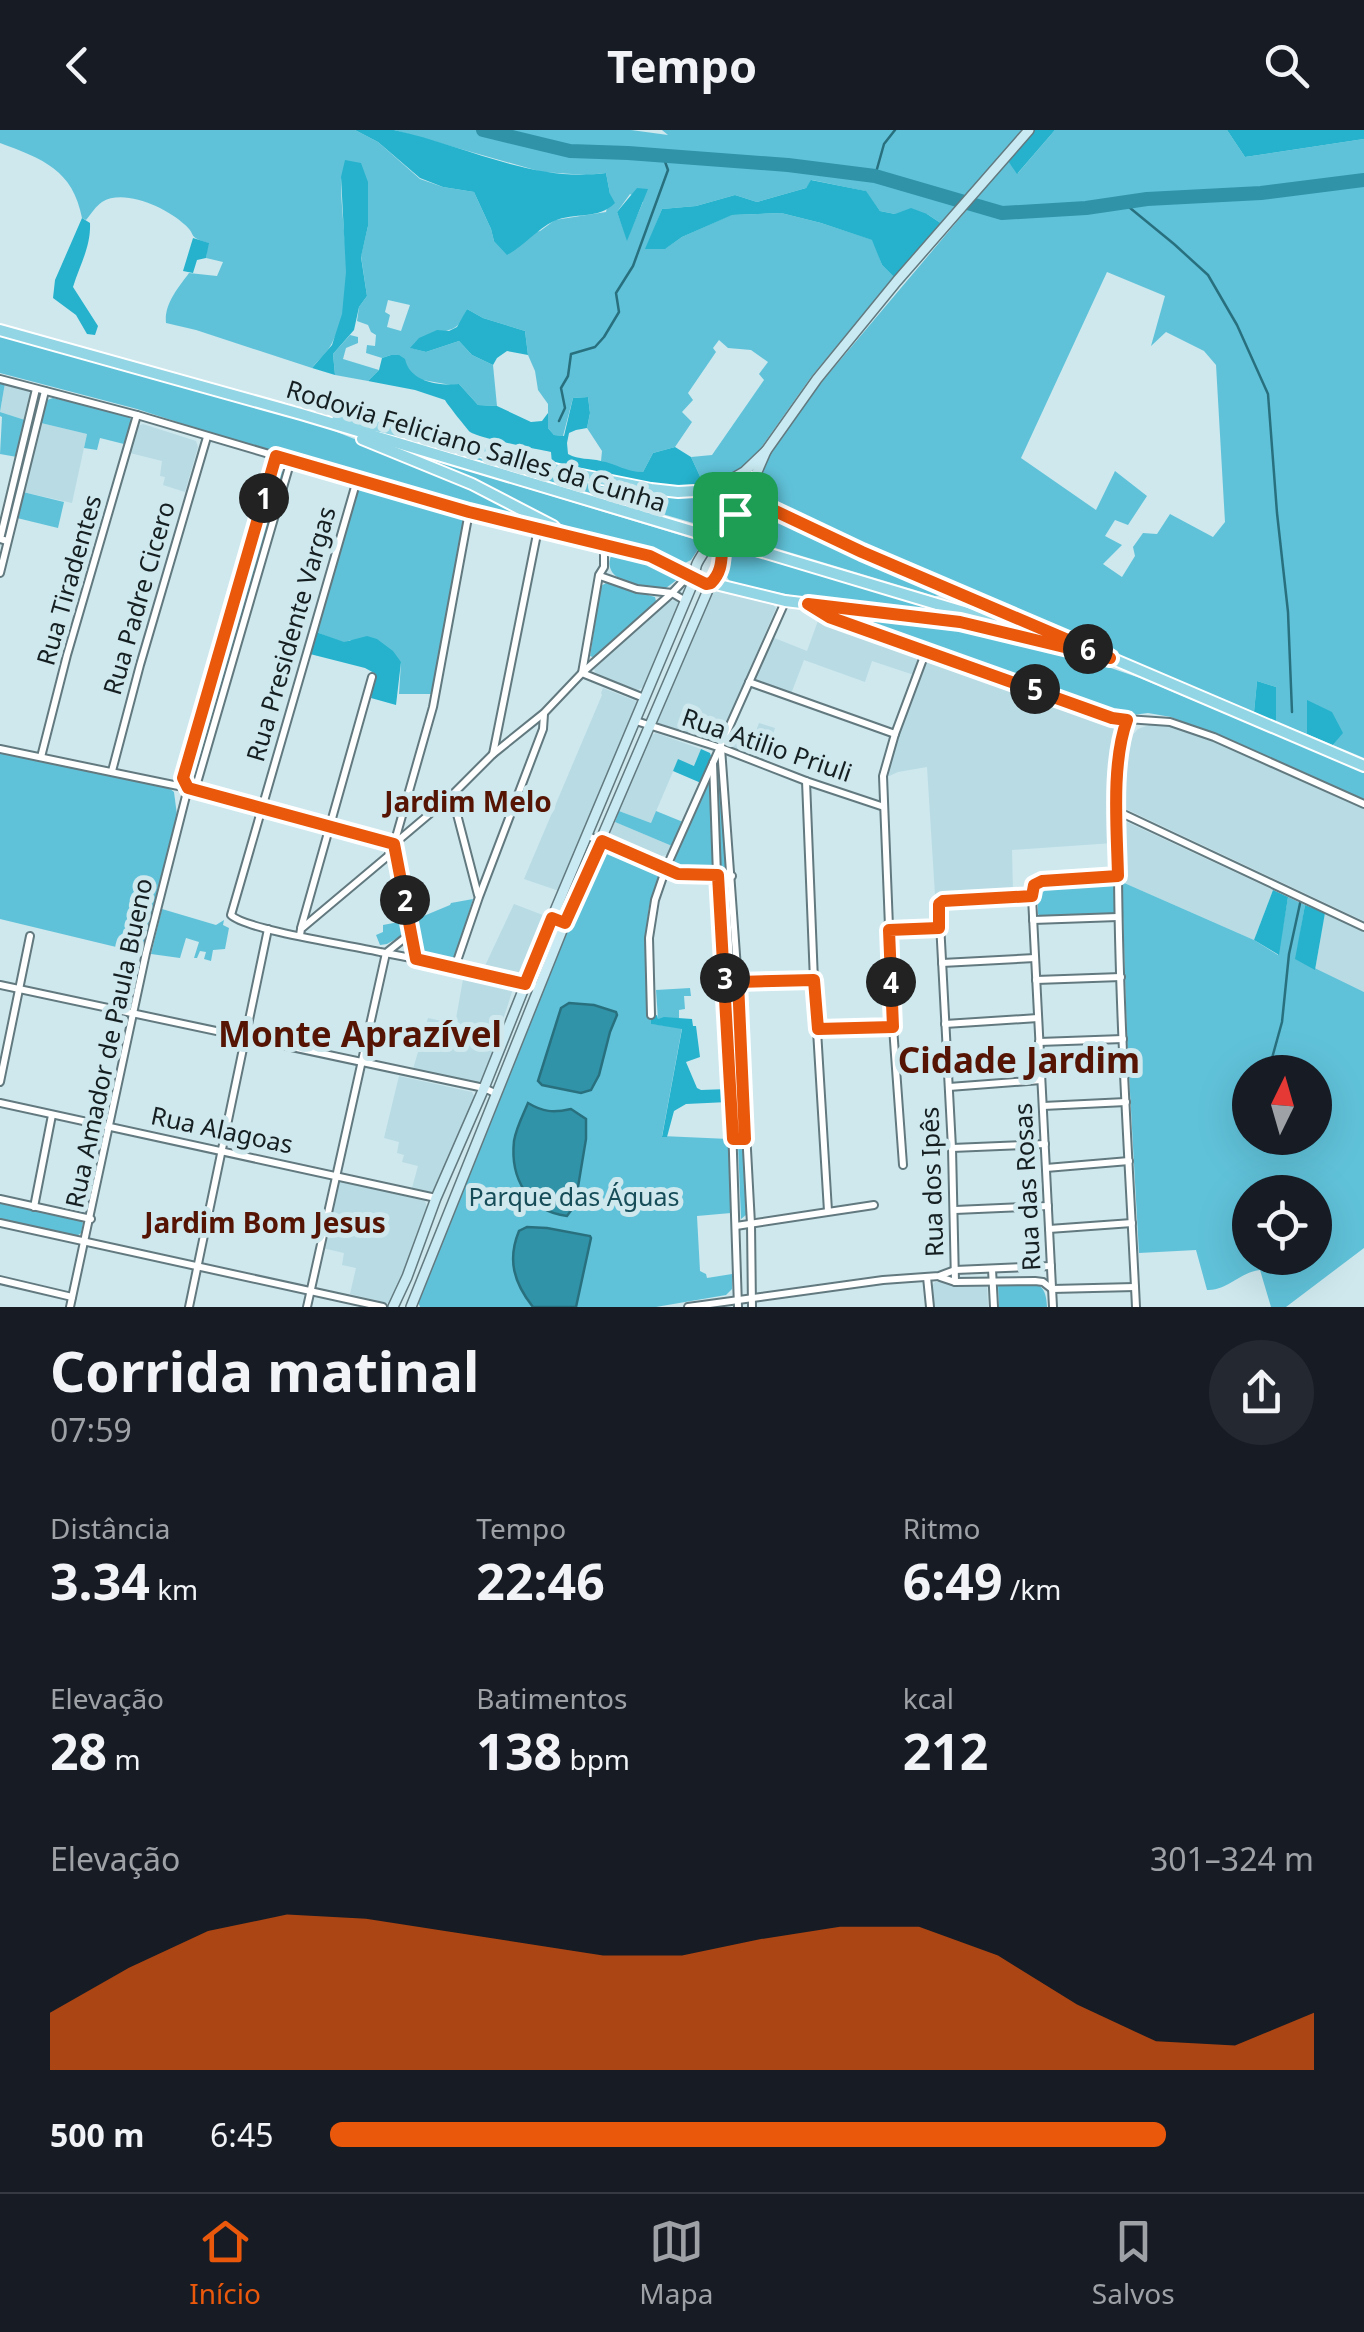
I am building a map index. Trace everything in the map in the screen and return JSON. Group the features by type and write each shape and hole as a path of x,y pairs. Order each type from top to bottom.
{"main road":[{"name":"Rodovia Feliciano Salles da Cunha","path":"0,330 300,414 1110,658"},
{"path":"300,414 380,426 651,490 716,492"},
{"path":"300,414 472,484 552,526 560,535 650,556 693,572"},
{"path":"754,477 760,498 769,508"},
{"path":"743,499 1364,766"},
{"path":"711,583 785,601 960,622 1110,658"}],"street":[{"path":"393,1307 636,722 693,572 706,550 716,492 766,451 828,365 1029,130"},
{"path":"0,379 560,535"},
{"path":"0,573 4,540 40,390"},
{"name":"Rua Tiradentes","path":"42,757 137,415"},
{"name":"Rua Padre Cicero","path":"112,771 207,437"},
{"path":"411,1307 565,923 711,583 719,576 724,538 766,451"},
{"name":"Rua Amador de Paula Bueno","path":"70,1307 133,1014 188,788 183,778 276,456"},
{"name":"Rua Amador de Paula Bueno","path":"188,788 197,783 291,460"},
{"name":"Rua Presidente Vargas","path":"268,929 231,915 357,480"},
{"path":"716,492 738,492 743,499"},
{"path":"300,932 388,856 394,844 433,707 469,512"},
{"path":"493,754 538,529"},
{"path":"582,674 599,576 604,567 604,545"},
{"path":"693,572 706,584 711,583"},
{"path":"394,844 544,713 693,572"},
{"path":"599,576 637,590 672,593 684,600"},
{"path":"651,1015 649,938 654,900 785,601"},
{"path":"808,604 829,617 1112,718 1170,722 1214,737 1364,804"},
{"path":"903,1166 893,1027 884,776 894,734 926,651"},
{"path":"582,674 644,698"},
{"path":"300,932 372,678"},
{"path":"749,682 894,734"},
{"path":"454,967 542,729 544,713"},
{"path":"1127,720 1120,738 1116,811 1136,1307"},
{"name":"Rua Atilio Priuli","path":"636,722 884,807"},
{"path":"721,748 738,982 751,1224 751,1302"},
{"path":"0,749 188,788 394,844"},
{"path":"713,763 738,1303"},
{"path":"806,781 828,1211"},
{"path":"452,795 479,896"},
{"path":"1116,811 1364,927"},
{"path":"588,836 678,874 732,876"},
{"path":"394,844 416,959"},
{"name":"Rua das Rosas","path":"1053,1307 1032,896 1034,885 1042,881 1118,876"},
{"name":"Rua dos Ipês","path":"956,1282 940,902 1032,896"},
{"path":"1033,920 1118,917"},
{"path":"552,918 565,923"},
{"path":"889,930 939,928"},
{"path":"188,1307 268,929 300,932 540,988"},
{"path":"307,1307 386,953 411,933"},
{"path":"0,1082 30,936"},
{"path":"942,964 1035,958"},
{"path":"1036,980 1121,978"},
{"path":"738,982 814,980"},
{"path":"0,985 484,1088 497,1094"},
{"path":"945,1024 1038,1018"},
{"path":"818,1029 893,1027"},
{"path":"1040,1042 1124,1039"},
{"path":"949,1087 1042,1080"},
{"path":"1043,1106 1126,1102"},
{"name":"Rua Alagoas","path":"0,1104 436,1198"},
{"path":"34,1207 52,1114"},
{"path":"733,1139 745,1139"},
{"path":"952,1148 1044,1144"},
{"path":"1046,1168 1130,1161"},
{"path":"0,1199 90,1219"},
{"path":"736,1226 874,1205"},
{"path":"954,1210 1048,1206"},
{"path":"0,1223 384,1307"},
{"path":"1049,1229 1132,1223"},
{"path":"688,1307 939,1276 955,1270 1051,1266"},
{"path":"992,1269 994,1307"},
{"path":"939,1276 956,1282 1035,1280 1052,1290 1135,1287"},
{"path":"408,1277 420,1280"},
{"path":"928,1277 930,1307"},
{"path":"0,1280 72,1297"}],"shaded area":[{"path":"355,130 394,130 552,173 606,173 615,203 601,212 554,221 507,255 494,241 474,192 420,178 378,142"},
{"path":"1034,130 1055,130 1017,174 1008,161"},
{"path":"1227,130 1364,130 1364,139 1245,157"},
{"path":"345,160 361,163 368,182 368,226 361,257 367,296 359,307 354,330 333,354 335,375 312,368 332,345 342,314 346,272 341,177"},
{"path":"811,180 866,191 880,211 895,214 911,208 942,224 894,277 882,265 872,240 781,213 732,215 682,237 665,249 645,249 662,209 696,206 735,195 757,202 806,188"},
{"path":"637,188 648,189 627,241 617,212"},
{"path":"82,218 90,223 90,232 73,287 98,326 95,335 87,334 76,315 53,298 55,280"},
{"path":"193,238 209,243 206,258 197,260 193,273 183,271"},
{"path":"467,309 525,331 528,355 507,351 493,365 472,355 459,341 426,352 410,348 419,338 457,327"},
{"path":"391,355 405,359 413,373 426,381 459,384 478,405 497,406 531,422 542,421 548,413 548,428 554,435 564,436 573,398 588,397 587,428 569,433 568,454 643,472 653,453 675,447 691,457 705,487 677,490 552,464 551,452 470,432 445,400 368,381 379,370 382,358"},
{"path":"5,383 29,390 25,420 0,412"},
{"path":"41,423 87,434 72,503 23,492"},
{"path":"143,424 196,441 198,447 185,492 163,485 162,461 130,453 138,426"},
{"path":"717,589 771,602 776,608 720,740 715,743 658,723 657,719 712,592"},
{"path":"674,600 679,600 678,604 643,687 638,690 596,674 594,669"},
{"path":"819,618 919,652 914,675 872,661 865,682 804,660 791,694 757,682 755,675 772,637 807,651"},
{"path":"316,632 344,642 367,636 393,651 401,662 396,705 371,698 376,674 310,654"},
{"path":"934,658 1110,720 1118,731 1113,770 1113,843 1012,850 1013,894 938,898 935,895 927,767 887,777 927,661"},
{"path":"1257,681 1276,687 1276,722 1254,712"},
{"path":"603,688 637,704 559,891 524,879"},
{"path":"1307,700 1332,712 1343,733 1333,745 1307,734"},
{"path":"759,723 775,728 765,760 729,747 733,731 754,736"},
{"path":"1169,726 1212,739 1364,807 1364,921 1126,809 1121,803 1123,751 1138,729"},
{"path":"656,733 701,749 695,766 678,760 651,823 619,811 650,736"},
{"path":"701,749 711,756 701,783 673,771 678,759 694,766"},
{"path":"615,822 672,846 667,855 661,856 612,838"},
{"path":"1127,822 1273,890 1254,940 1122,882 1121,826"},
{"path":"1273,890 1288,897 1279,955 1254,940"},
{"path":"514,904 548,917 524,975 515,978 483,970"},
{"path":"1305,905 1325,913 1315,970 1295,959"},
{"path":"1325,913 1364,931 1364,992 1315,970"},
{"path":"464,974 510,985 512,992 483,1081 472,1083 413,1069 428,1018 455,1024"},
{"path":"569,1003 594,1005 617,1015 599,1075 591,1090 581,1093 538,1081 561,1008"},
{"path":"657,1015 658,1019 692,1019 700,1057 686,1062 697,1088 728,1089 728,1102 686,1104 674,1111 667,1137 662,1137 682,1029 651,1024 651,1017"},
{"path":"399,1076 472,1092 475,1098 431,1192 412,1188 418,1166 402,1162 404,1155 397,1153 399,1142 384,1138"},
{"path":"528,1103 548,1111 571,1109 586,1119 575,1205 567,1216 553,1213 532,1200 519,1180 514,1141"},
{"path":"342,1180 425,1201 427,1207 391,1304 350,1294 356,1268 342,1265 344,1253 322,1248 337,1183"},
{"path":"527,1227 590,1236 576,1307 533,1307 526,1298 517,1280 513,1252 519,1231"},
{"path":"982,1280 987,1285 988,1307 933,1307 931,1287 935,1282"}],"green space":[{"path":"0,130 355,130 378,142 420,179 474,192 494,241 540,231 555,220 606,212 610,194 606,173 542,172 394,130 631,130 668,135 662,130 1022,130 942,224 927,214 880,211 865,191 812,180 806,188 757,202 735,195 696,206 662,209 646,249 666,248 731,215 781,213 873,240 882,265 894,277 811,377 753,459 731,476 705,487 691,457 712,455 764,380 759,374 768,362 751,350 728,348 719,340 713,348 716,352 688,393 693,400 682,412 692,422 675,447 653,453 643,472 629,472 601,461 602,451 587,428 588,397 573,398 563,436 554,435 548,428 548,404 538,390 525,331 467,309 454,328 424,338 411,348 426,352 459,341 472,355 493,365 497,406 478,405 459,384 417,379 391,355 382,358 366,353 367,345 375,346 376,335 368,325 357,321 359,307 367,296 361,256 368,226 341,177 345,303 332,343 312,368 166,323 169,303 189,273 217,276 223,262 206,258 208,243 194,237 167,212 133,199 111,198 102,202 86,220 71,188 54,168 0,143","holes":["630,194 643,202 627,239 617,212","388,300 410,305 401,331 387,327"]},
{"path":"1055,130 1227,130 1245,157 1364,139 1364,758 1333,745 1342,733 1307,701 1307,734 1276,722 1276,687 1257,681 1254,712 864,550 772,505 761,490 759,476 768,457 820,384 1008,161 1018,173","holes":["1107,272 1165,296 1151,346 1166,332 1204,351 1216,365 1225,522 1213,537 1170,514 1157,534 1143,533 1122,577 1103,564 1122,545 1105,536 1115,520 1128,525 1147,496 1115,471 1096,510 1021,458"]},
{"path":"350,335 358,337 358,343 346,348 343,359 379,370 368,381 335,375 333,354"},
{"path":"0,336 302,418 444,475 537,525 0,373"},
{"path":"0,382 5,383 0,412"},
{"path":"53,398 128,415 131,420 124,444 100,438 97,450 84,448 87,434 41,423 47,400"},
{"path":"0,412 25,420 17,457 0,454"},
{"path":"410,453 703,542 685,563 596,536 546,518"},
{"path":"467,453 707,494 707,527 467,457"},
{"path":"274,470 283,472 196,777 188,779"},
{"path":"364,485 463,512 465,516 431,694 399,694 401,662 350,640 344,643 316,632 358,487"},
{"path":"723,491 736,494 739,503 723,531 716,529 717,496"},
{"path":"23,492 64,502 58,528 17,518"},
{"path":"747,504 943,591 943,595 935,596 729,534"},
{"path":"728,549 950,614 809,599 730,582 724,572"},
{"path":"612,553 646,559 683,575 666,588 636,585 620,579 611,570"},
{"path":"606,583 655,597 656,601 595,658 590,656 601,586"},
{"path":"846,612 960,625 1073,655 1140,678 1364,772 1364,799 1171,717 1112,714 840,615"},
{"path":"0,752 174,792 177,815 141,953 0,919"},
{"path":"719,762 725,871 720,866"},
{"path":"709,783 713,868 709,872 678,871 674,867 676,852"},
{"path":"619,811 651,823 656,811 683,822 672,846 615,822"},
{"name":"Parque das Águas","path":"604,846 657,868 646,934 647,1014 652,1024 682,1028 662,1136 729,1139 731,1213 697,1216 700,1271 707,1278 732,1274 732,1289 726,1295 656,1307 420,1307 417,1300 423,1281 599,850"},
{"path":"723,880 728,883 739,1133 736,1132"},
{"path":"1109,881 1114,885 1113,915 1042,918 1038,914 1038,889 1043,885"},
{"path":"1122,882 1254,940 1278,955 1288,897 1305,905 1296,959 1364,992 1364,1248 1332,1272 1332,1175 1232,1175 1232,1275 1244,1275 1221,1288 1207,1290 1196,1250 1139,1253"},
{"path":"473,899 455,958 450,962 425,955 419,946 414,920 451,903"},
{"path":"162,909 216,925 224,920 223,925 229,928 225,949 213,950 211,961 204,959 206,952 200,951 194,958 199,942 186,938 180,958 151,954"},
{"path":"404,921 403,935 380,945 376,935 383,932 383,925"},
{"path":"690,988 691,996 684,996 685,1009 679,1010 679,1018 658,1019 656,990"},
{"path":"738,1143 743,1145 746,1215 741,1219"},
{"path":"0,1203 80,1219 81,1233 77,1236 0,1221"},
{"path":"1261,1275 1328,1275 1286,1307 1271,1307"},
{"path":"1031,1280 1044,1290 1047,1307 999,1307 998,1284"}],"waterway":[{"path":"483,130 570,151 788,165 875,176 1002,213 1261,193 1364,180"},
{"path":"875,176 884,144 895,130"},
{"path":"559,421 565,408 561,388 568,376 571,354 595,347 619,312 616,293 633,266 668,170 663,156"},
{"path":"1124,203 1208,275 1237,325 1268,394 1288,612 1292,712"},
{"path":"1273,1055 1282,1022 1289,954 1301,899"}],"district":[{"name":"Jardim Melo","path":"468,802"},
{"name":"Monte Aprazível","path":"360,1035"},
{"name":"Cidade Jardim","path":"1019,1061"},
{"name":"Jardim Bom Jesus","path":"265,1223"}],"route":[{"path":"276,456 469,512 650,556 706,584 719,576 724,538 735,514 743,499 769,508 1110,658 960,622 808,604 829,617 1112,718 1127,720 1120,738 1118,876 1042,881 1034,885 1032,896 943,901 939,904 939,928 889,930 893,1027 818,1029 814,980 738,982 745,1139 733,1139 718,875 678,874 602,841 565,923 552,918 525,984 416,959 394,844 188,788 183,778 276,456"}]}
